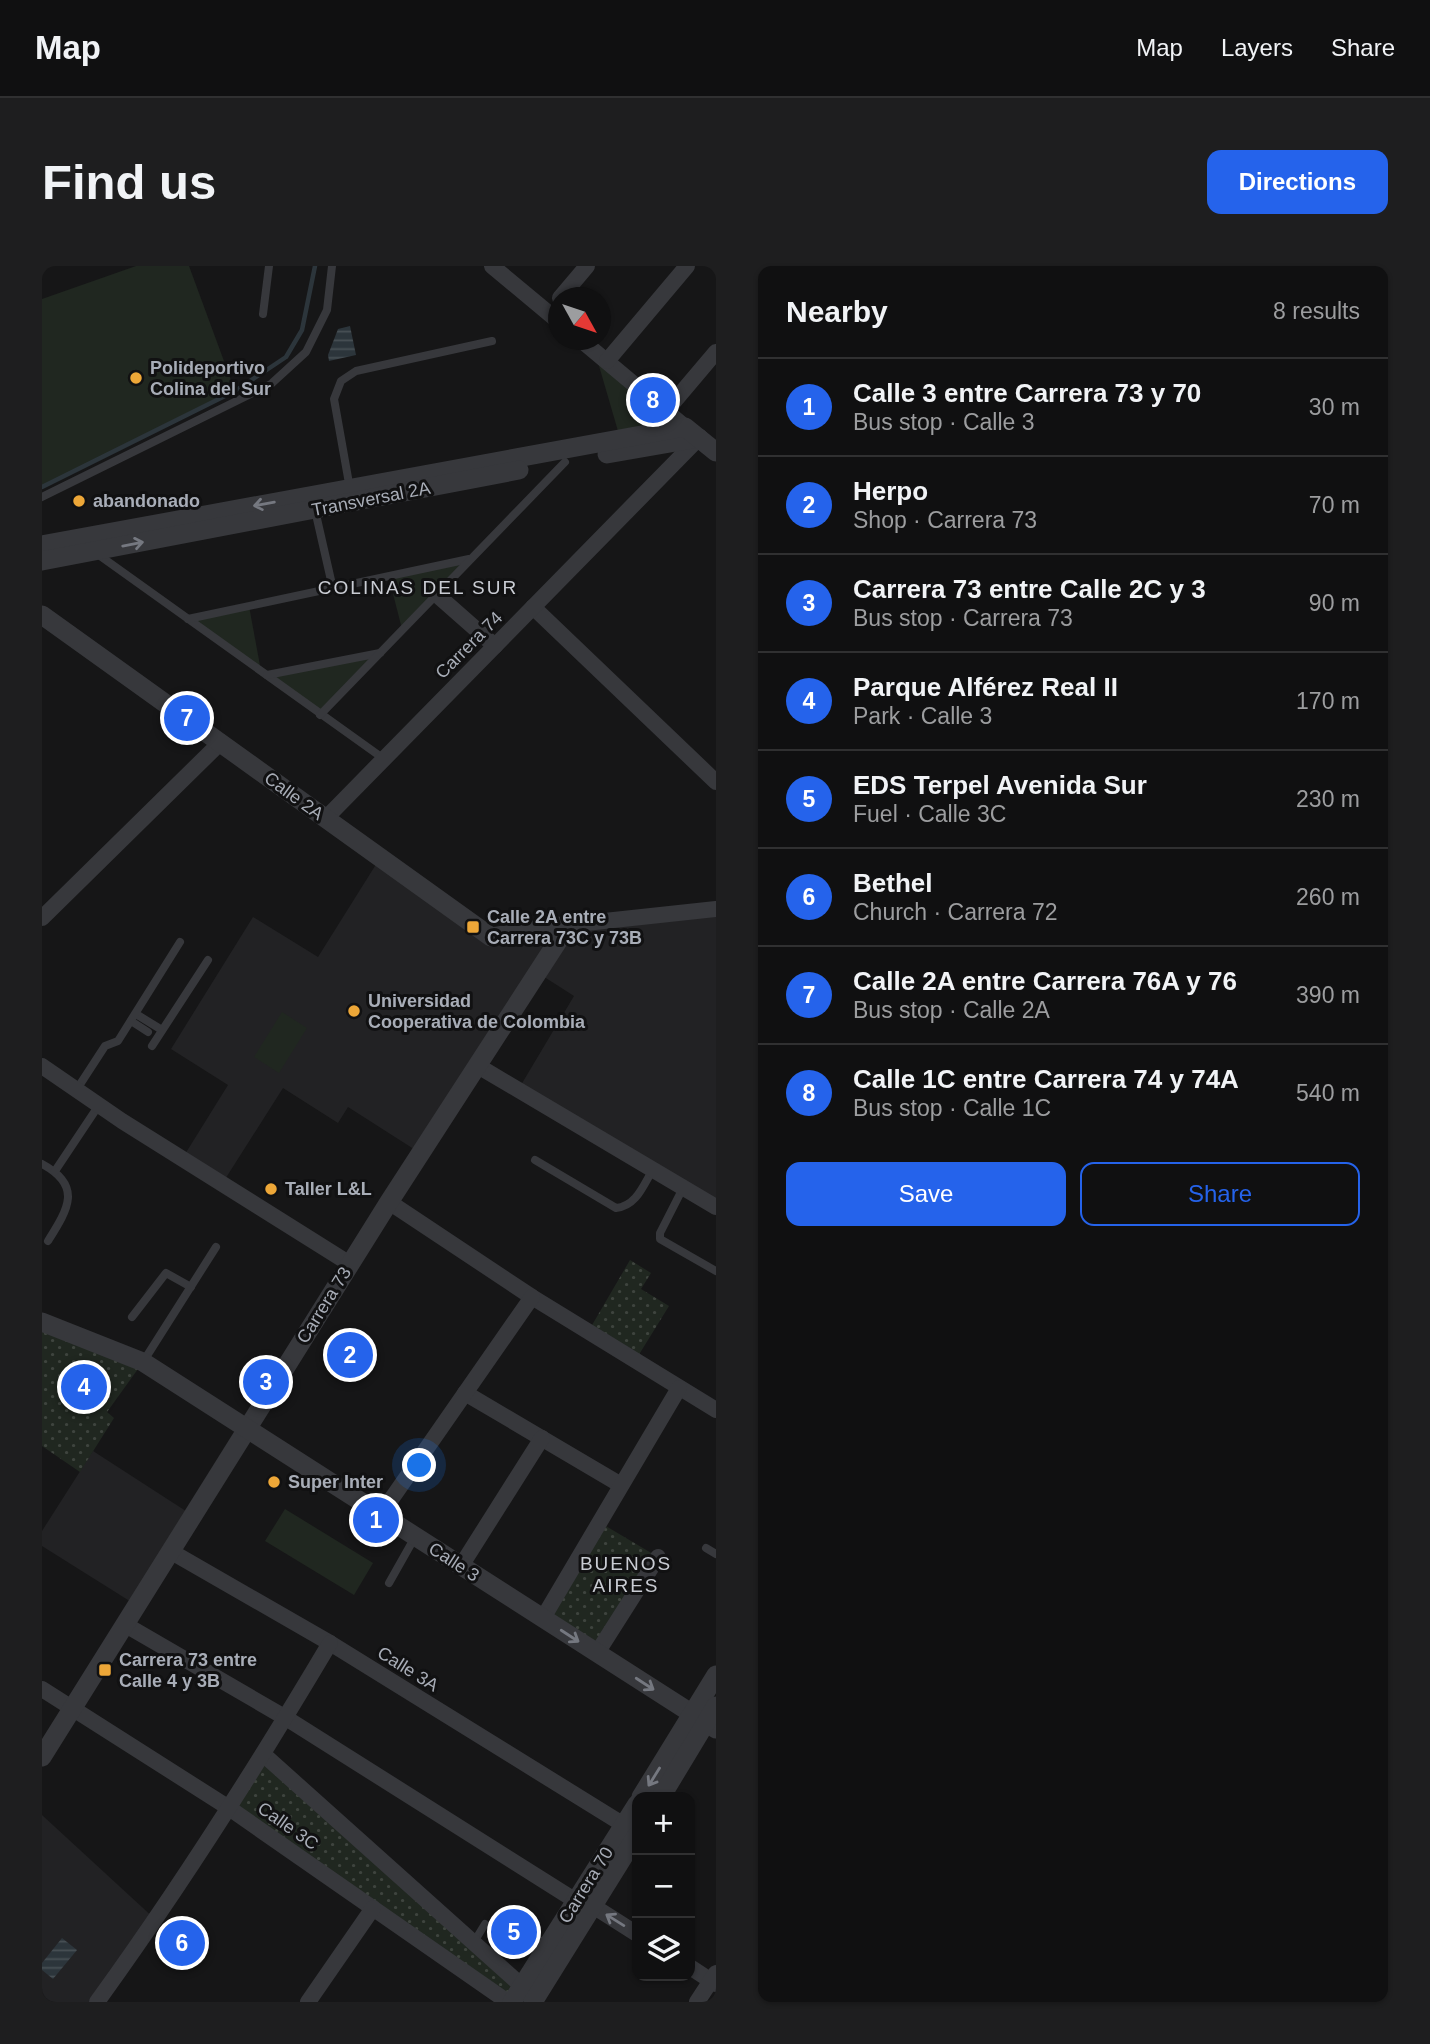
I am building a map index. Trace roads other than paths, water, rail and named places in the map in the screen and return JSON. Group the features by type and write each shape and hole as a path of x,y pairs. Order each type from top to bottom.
{"street":[{"path":"492,266 548,303"},
{"path":"572,287 587,266"},
{"path":"607,361 687,266"},
{"path":"593,350 716,452"},
{"path":"666,411 716,352"},
{"name":"Transversal 2A","path":"42,561 315,510 352,495 692,433"},
{"name":"Transversal 2A","path":"42,545 565,462 692,433"},
{"name":"Carrera 74","path":"326,818 533,607 692,433"},
{"path":"436,594 495,646"},
{"path":"533,607 716,782"},
{"name":"Calle 2A","path":"42,615 491,937 558,926"},
{"path":"42,918 221,743"},
{"path":"558,926 716,909"},
{"name":"Carrera 73","path":"42,1757 389,1202 558,941 558,926"},
{"path":"42,1066 350,1264"},
{"path":"478,1066 716,1207"},
{"path":"389,1202 532,1297 716,1410"},
{"path":"381,1514 532,1297"},
{"name":"Calle 3","path":"42,1322 144,1362 597,1653 708,1718"},
{"path":"543,1618 679,1388"},
{"path":"465,1393 621,1485"},
{"path":"461,1566 542,1438"},
{"name":"Calle 3A","path":"170,1551 330,1643 631,1830"},
{"path":"597,1653 658,1557"},
{"path":"124,1625 286,1718 632,1931"},
{"path":"97,2002 156,1920 229,1808 330,1643"},
{"path":"664,1792 708,1718 716,1675"},
{"name":"Calle 3C","path":"42,1689 229,1808 373,1908 519,1998"},
{"path":"645,1792 708,1718"},
{"name":"Calle 3C","path":"263,1754 474,1942 498,1956 519,1998"},
{"name":"Carrera 70","path":"519,1998 631,1830"},
{"name":"Carrera 70","path":"519,1998 550,1943 584,1903"},
{"path":"308,2002 373,1908"},
{"path":"695,1970 714,1979 697,2002"}],"lane":[{"path":"263,314 269,266"},
{"path":"42,497 271,384 306,352 327,310 332,266"},
{"path":"352,495 334,399 341,381 356,371 492,341"},
{"path":"320,715 565,462"},
{"path":"315,510 333,589"},
{"path":"93,551 384,759"},
{"path":"188,619 471,559"},
{"path":"267,675 380,653"},
{"path":"78,1090 105,1046 118,1041 134,1018 180,942"},
{"path":"152,1046 208,960"},
{"path":"134,1018 162,1030"},
{"path":"134,1018 148,1032"},
{"path":"55,1171 99,1105"},
{"path":"536,1160 616,1208 626,1207 634,1201 652,1171"},
{"path":"42,1164 55,1171 70,1198 69,1205 48,1241"},
{"path":"683,1188 660,1233 660,1239 716,1271"},
{"path":"144,1362 216,1247"},
{"path":"132,1317 166,1273 191,1287"},
{"path":"389,1583 416,1537"},
{"path":"706,1548 716,1554"},
{"path":"496,1920 507,1927"},
{"path":"474,1942 485,1924"},
{"path":"522,1937 550,1943"}],"waterway":[{"path":"42,487 235,391 286,357 302,330 315,266"}],"place":[{"name":"Polideportivo Colina del Sur","path":"136,378"},
{"name":"Calle 1C entre Carrera 74 y 74A","path":"653,400"},
{"name":"abandonado","path":"79,501"},
{"name":"Calle 2A entre Carrera 76A y 76","path":"187,718"},
{"name":"Calle 2A entre Carrera 73C y 73B","path":"473,927"},
{"name":"Universidad Cooperativa de Colombia","path":"354,1011"},
{"name":"Taller L&L","path":"271,1189"},
{"name":"Herpo","path":"350,1355"},
{"name":"Carrera 73 entre Calle 2C y 3","path":"266,1382"},
{"name":"Parque Alférez Real II","path":"84,1387"},
{"name":"Super Inter","path":"274,1482"},
{"name":"Calle 3 entre Carrera 73 y 70","path":"376,1520"},
{"name":"Carrera 73 entre Calle 4 y 3B","path":"105,1670"},
{"name":"EDS Terpel Avenida Sur","path":"514,1932"},
{"name":"Bethel","path":"182,1943"}],"district":[{"name":"COLINAS DEL SUR","path":"418,587"},
{"name":"BUENOS AIRES","path":"626,1574"}]}
